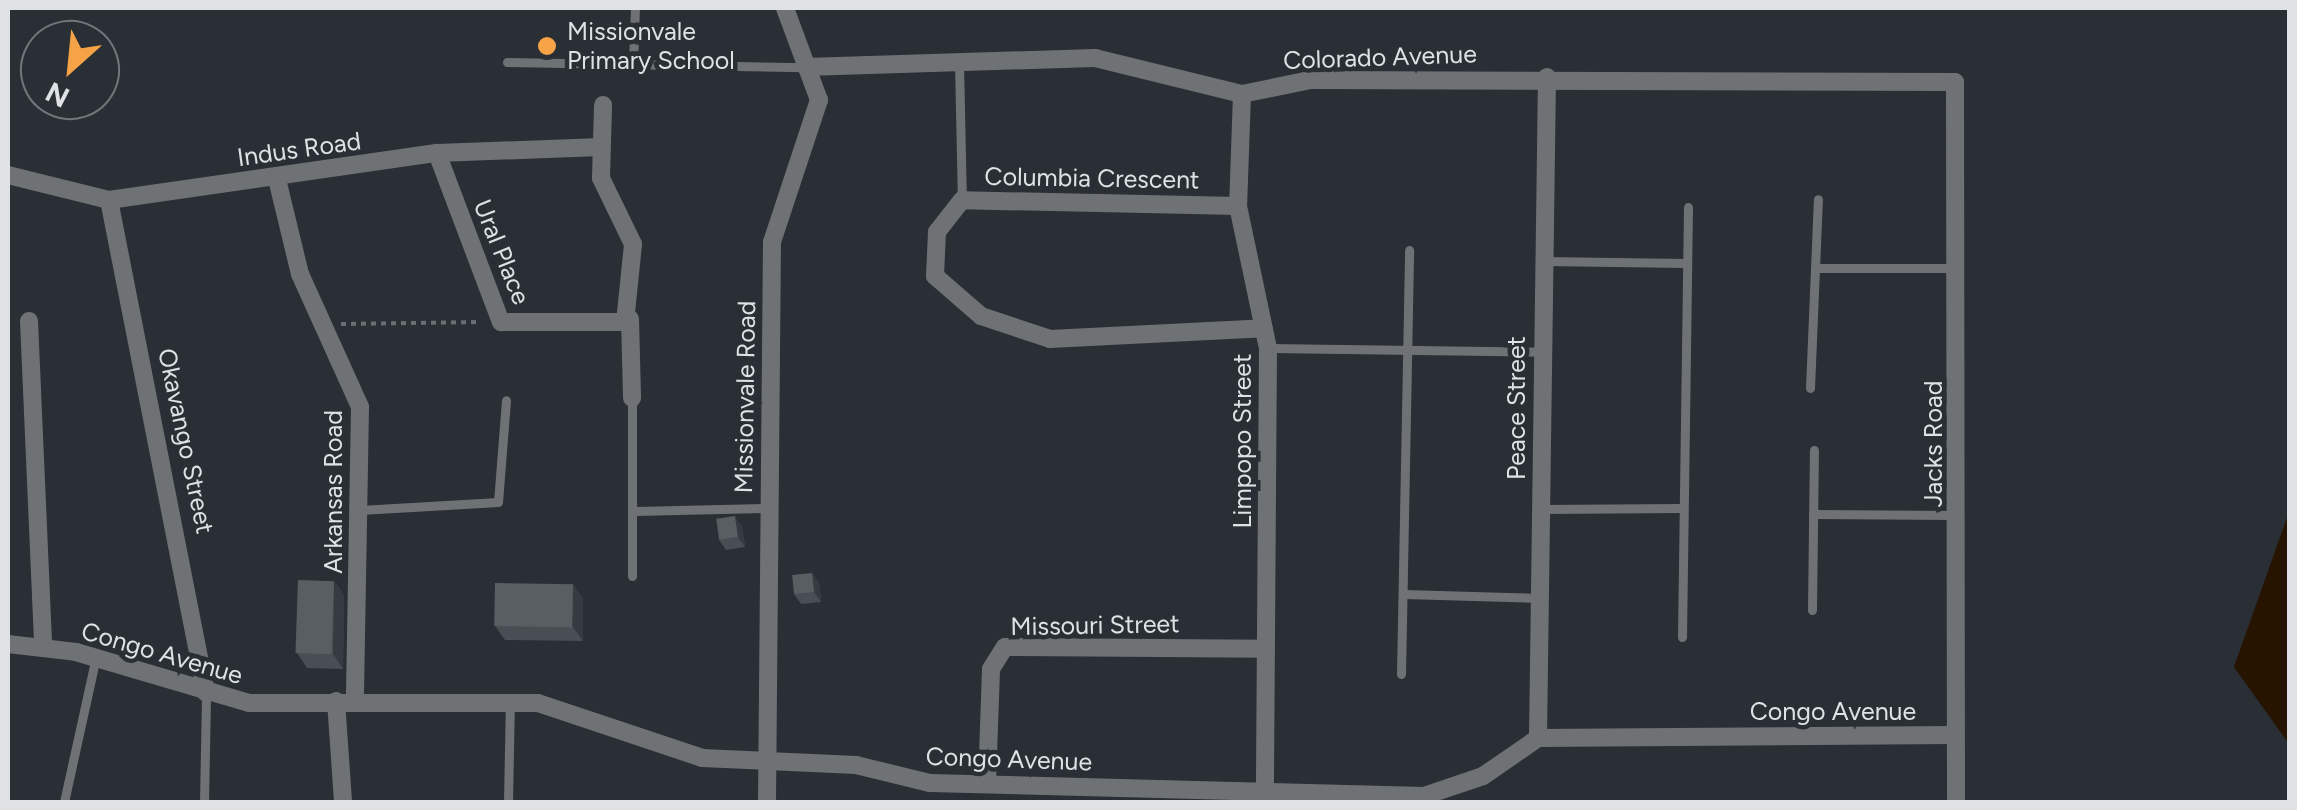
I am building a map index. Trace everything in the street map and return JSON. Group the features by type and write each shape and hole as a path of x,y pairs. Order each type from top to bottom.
{"street":[{"name":"Missionvale Road","path":"767,802 772,242 819,100 785,8"},
{"name":"Colorado Avenue","path":"806,66 1096,58 1242,94 1310,80 1547,77 1936,76 1959,86"},
{"name":"Peace Street","path":"1538,738 1547,77"},
{"name":"Jacks Road","path":"1956,802 1959,86"},
{"name":"Limpopo Street","path":"1242,94 1238,206 1268,348 1266,790"},
{"path":"603,105 600,178 633,244 632,398"},
{"name":"Indus Road","path":"8,175 109,200 437,154 601,147"},
{"name":"Ural Place","path":"437,154 501,322 630,319"},
{"name":"Arkansas Road","path":"278,179 300,274 360,407 360,510 343,802"},
{"name":"Okavango Street","path":"109,200 206,694"},
{"name":"Columbia Crescent","path":"1238,206 962,200 937,232 935,276 1002,327 1076,342 1264,328"},
{"path":"29,321 43,648"},
{"name":"Congo Avenue","path":"8,644 96,657 206,694 250,704 510,699 565,709 677,753 768,763 856,765 914,782 1436,793 1483,776 1538,738 1955,736"},
{"name":"Missouri Street","path":"987,784 991,669 1005,647 1266,650"}],"lane":[{"path":"634,64 635,8"},
{"path":"959,60 962,200"},
{"path":"507,62 806,66"},
{"path":"1810,388 1818,200"},
{"path":"1682,636 1688,207"},
{"path":"1401,674 1408,250"},
{"path":"1543,261 1686,263"},
{"path":"1817,268 1958,268"},
{"path":"1268,348 1541,352"},
{"path":"632,398 632,576"},
{"path":"360,510 498,502 506,400"},
{"path":"1812,610 1814,450"},
{"path":"635,511 768,508"},
{"path":"1541,509 1683,508"},
{"path":"1812,514 1958,515"},
{"path":"1404,594 1538,598"},
{"path":"64,802 96,657"},
{"path":"204,802 206,694"},
{"path":"508,802 510,699"}],"path":[{"path":"323,324 501,322"}],"shaded area":[{"path":"2289,512 2289,744 2234,667"}],"building":[{"path":"735,516 738,537 719,539 716,519"},
{"path":"812,573 814,592 794,594 792,575"},
{"path":"298,580 334,581 331,654 295,653"},
{"path":"495,583 573,584 572,627 494,626"}],"place":[{"name":"Missionvale Primary School","path":"547,46"}]}
